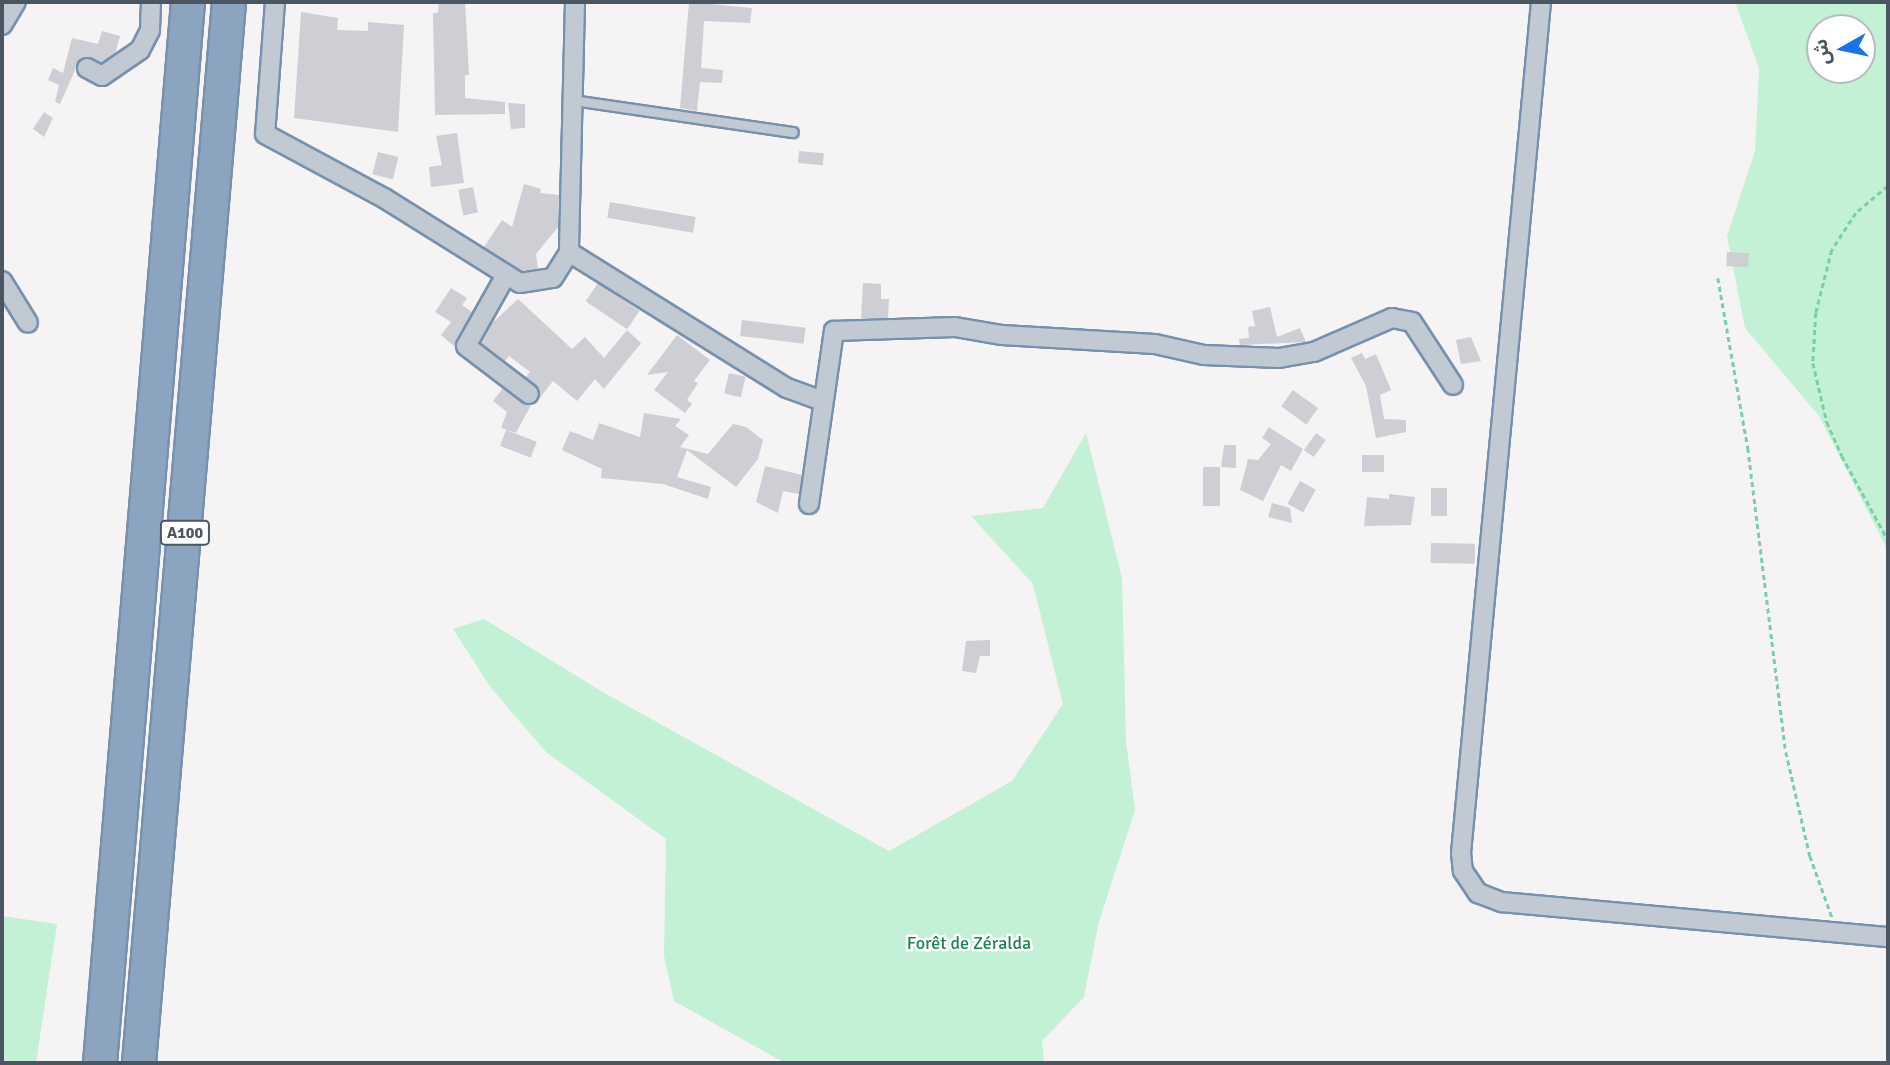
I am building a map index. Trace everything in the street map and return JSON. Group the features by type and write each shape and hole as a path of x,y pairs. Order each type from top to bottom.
{"highway":[{"name":"A100","path":"100,1063 188,2"},
{"name":"A100","path":"139,1063 229,2"}],"street":[{"path":"2,25 16,2"},
{"path":"86,68 102,76 140,50 150,30 151,2"},
{"path":"275,2 265,134 384,198 520,283 554,278 569,253 575,2"},
{"path":"1541,2 1464,825 1463,871 1472,887 1494,901 1888,937"},
{"path":"569,253 787,388 820,400"},
{"path":"506,275 466,346 529,394"},
{"path":"2,281 28,323"},
{"path":"809,504 820,400 834,331 955,327 1154,344 1204,355 1279,358 1314,352 1392,318 1412,322 1453,385"}],"lane":[{"path":"573,100 793,132"}],"path":[{"path":"1888,186 1856,213 1832,250 1816,313 1813,363 1827,422 1888,540"},
{"path":"1718,278 1748,448 1786,752 1810,856 1840,933"}],"green space":[{"path":"1735,2 1888,2 1888,551 1819,416 1745,328 1727,236 1755,151 1759,68"},
{"name":"Forêt de Zéralda","path":"1086,433 1122,578 1126,741 1135,810 1099,922 1084,997 1042,1041 1044,1063 785,1063 674,1001 664,956 666,839 546,752 491,688 453,629 484,619 601,691 889,851 1012,781 1063,704 1033,584 971,516 1043,508"},
{"path":"2,916 57,924 36,1063 2,1063"}],"building":[{"path":"439,2 465,2 469,75 465,75 465,98 505,102 505,114 435,115 433,13 438,13"},
{"path":"689,2 752,8 750,23 704,21 701,68 723,70 722,83 700,82 697,111 680,108"},
{"path":"301,12 338,18 337,30 368,31 368,22 404,25 398,132 294,118"},
{"path":"102,31 120,36 115,54 101,63 80,59 60,104 55,102 59,85 48,80 53,68 63,73 72,38 98,44"},
{"path":"508,103 525,104 525,128 511,129"},
{"path":"44,112 53,118 44,137 33,129"},
{"path":"457,133 464,183 431,187 429,167 442,165 436,136"},
{"path":"799,151 824,153 823,165 798,163"},
{"path":"378,152 398,157 393,179 372,174"},
{"path":"524,184 541,189 540,193 559,195 558,227 536,254 538,269 522,271 484,247 502,220 512,227"},
{"path":"473,187 478,213 463,215 458,190"},
{"path":"610,202 696,217 693,233 607,218"},
{"path":"1727,252 1749,253 1748,267 1726,266"},
{"path":"598,283 639,311 627,329 586,301"},
{"path":"863,283 881,284 881,299 889,299 888,318 861,319"},
{"path":"451,288 467,298 462,305 472,312 455,347 441,335 451,322 435,312"},
{"path":"518,299 572,349 585,337 604,358 627,330 641,343 604,389 595,379 577,401 553,381 539,399 539,389 526,377 530,372 509,356 505,361 481,343 491,324"},
{"path":"1270,307 1277,337 1300,328 1306,342 1240,345 1239,339 1249,338 1248,327 1255,326 1252,311"},
{"path":"742,320 806,328 804,344 740,336"},
{"path":"677,335 710,360 694,381 698,383 687,400 692,404 685,413 654,390 668,372 647,375"},
{"path":"1471,337 1481,361 1461,364 1456,340"},
{"path":"1362,353 1365,359 1376,354 1391,390 1380,395 1384,419 1406,420 1406,432 1376,438 1366,386 1351,358"},
{"path":"729,373 746,377 741,397 724,393"},
{"path":"503,388 531,405 516,433 501,428 507,412 493,401"},
{"path":"1293,390 1318,408 1306,424 1281,406"},
{"path":"644,413 681,419 675,426 689,435 680,447 708,454 733,424 746,427 763,440 758,459 736,487 687,450 677,477 711,487 708,499 663,484 601,478 602,469 562,450 570,431 593,440 599,423 640,437"},
{"path":"1269,427 1303,449 1291,471 1281,465 1263,501 1240,490 1248,459 1258,460 1271,444 1262,438"},
{"path":"506,430 537,442 531,458 500,446"},
{"path":"1316,433 1326,440 1314,457 1304,450"},
{"path":"1224,445 1236,445 1236,468 1221,467"},
{"path":"1362,455 1384,455 1384,472 1362,472"},
{"path":"765,466 802,475 799,494 783,491 778,513 756,502"},
{"path":"1203,467 1220,467 1220,506 1203,506"},
{"path":"1300,481 1316,490 1303,512 1287,504"},
{"path":"1431,488 1447,488 1447,516 1431,516"},
{"path":"1389,494 1415,497 1411,525 1364,526 1367,497 1389,499"},
{"path":"1272,503 1290,508 1292,523 1268,517"},
{"path":"1431,543 1475,544 1475,564 1431,563"},
{"path":"990,640 990,656 980,656 976,673 962,671 966,641"}]}
